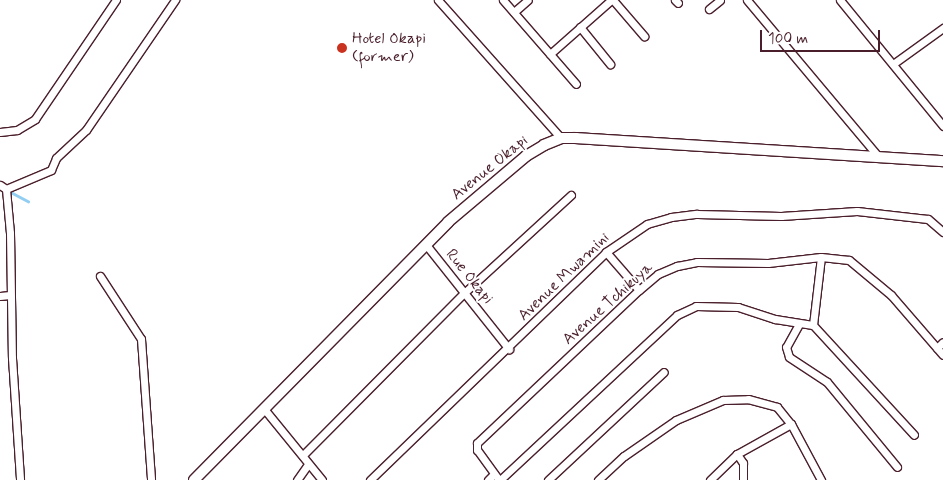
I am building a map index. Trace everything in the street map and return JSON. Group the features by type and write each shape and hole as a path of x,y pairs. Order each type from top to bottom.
{"street":[{"path":"0,132 17,130 35,119 116,0"},
{"path":"20,480 6,187 51,170 56,158 86,130 175,0"},
{"path":"503,0 576,84"},
{"path":"514,12 528,0"},
{"path":"550,54 612,0 644,36"},
{"path":"709,10 720,0"},
{"path":"747,0 877,155"},
{"path":"840,0 942,124"},
{"path":"441,1 561,138 877,155 943,161"},
{"path":"580,27 610,64"},
{"path":"893,64 943,28"},
{"name":"Avenue Okapi","path":"194,480 427,246 448,222 526,156 561,138"},
{"path":"303,456 464,293 571,194"},
{"path":"0,202 8,208"},
{"name":"Avenue Mwamini","path":"370,480 509,349 606,252 646,224 671,217 697,214 772,217 857,211 928,219 943,232"},
{"name":"Rue Okapi","path":"427,246 509,349"},
{"path":"606,252 639,290"},
{"path":"813,324 821,257"},
{"name":"Avenue Tchikuya","path":"498,478 477,450 477,443 658,274 697,262 768,263 821,257 853,263 892,295 940,345 943,355"},
{"path":"100,276 141,339 151,480"},
{"path":"0,296 10,295"},
{"path":"488,480 498,478 677,315 691,307 738,307 799,324 813,324 914,435"},
{"path":"799,324 786,347 789,357 827,382 897,467"},
{"path":"548,480 664,372"},
{"path":"598,480 624,456 676,420 706,404 723,400 761,401 777,407 791,424 821,480"},
{"path":"265,410 322,480"},
{"path":"710,480 737,454 791,424"},
{"path":"737,454 743,463 743,480"},
{"path":"297,480 308,464"}],"waterway":[{"path":"7,190 28,201"}],"place":[{"name":"Hotel Okapi (former)","path":"342,48"}]}
